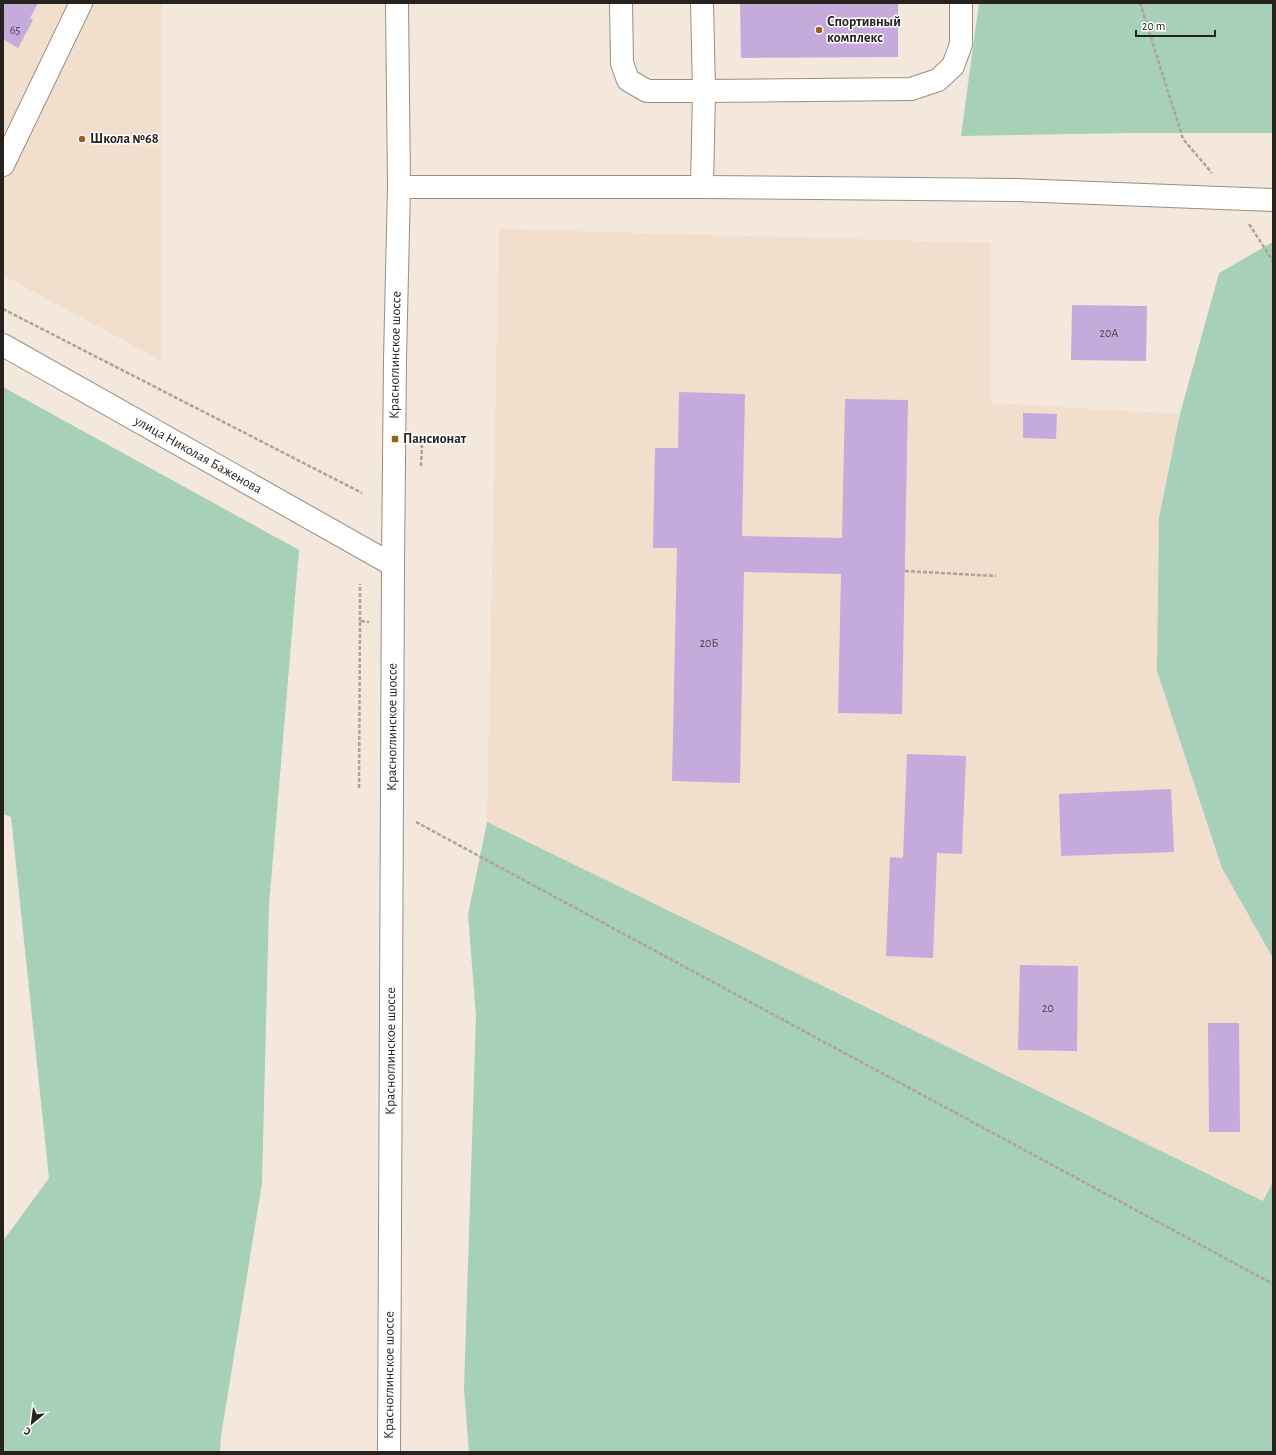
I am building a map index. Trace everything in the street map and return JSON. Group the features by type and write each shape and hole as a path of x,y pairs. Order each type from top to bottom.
{"main road":[{"path":"3,165 81,3"},
{"name":"Красноглинское шоссе","path":"389,1452 393,564 395,351 399,187 397,3"},
{"path":"621,3 622,63 628,80 647,91 704,92 911,89 938,80 953,66 961,44 961,3"},
{"path":"702,3 704,92 702,187"},
{"path":"399,187 702,187 1017,190 1273,200"},
{"name":"улица Николая Баженова","path":"3,345 393,564"}],"path":[{"path":"1140,3 1183,139 1234,199 1273,261"},
{"path":"3,309 362,493"},
{"path":"905,572 996,576"},
{"path":"359,788 360,584"},
{"path":"360,621 376,623"},
{"path":"392,809 1273,1284"}],"shaded area":[{"name":"Школа №68","path":"3,3 162,3 162,361 3,275"},
{"path":"499,229 991,243 991,403 1180,414 1159,518 1273,958 1273,1182 1264,1202 487,822"}],"green space":[{"path":"979,3 1272,3 1273,133 1133,133 961,136"},
{"path":"1273,242 1273,958 1222,868 1157,671 1159,518 1180,414 1219,273"},
{"path":"3,387 299,550 269,905 262,1183 221,1436 220,1452 3,1452 3,1241 49,1178 11,817 3,814"},
{"path":"487,822 1263,1201 1273,1182 1273,1452 469,1452 464,1389 476,1016 468,915"}],"building":[{"path":"3,3 38,3 30,18 33,20 18,48 3,39"},
{"name":"Спортивный комплекс","path":"740,3 898,3 898,57 741,58"},
{"path":"1072,305 1147,306 1146,361 1071,360"},
{"path":"679,392 745,394 742,536 842,538 845,399 908,400 902,714 838,713 841,574 744,572 740,783 672,781 677,548 653,548 655,448 678,448"},
{"path":"1023,413 1057,414 1056,439 1023,438"},
{"path":"907,754 966,756 962,854 937,853 933,958 886,956 890,857 903,858"},
{"path":"1171,789 1174,852 1061,856 1059,794"},
{"path":"1020,965 1078,966 1077,1051 1018,1050"},
{"path":"1208,1023 1239,1023 1240,1132 1209,1132"}],"place":[{"name":"Спортивный комплекс","path":"819,30"},
{"name":"Школа №68","path":"82,139"},
{"name":"Пансионат","path":"395,439"}]}
